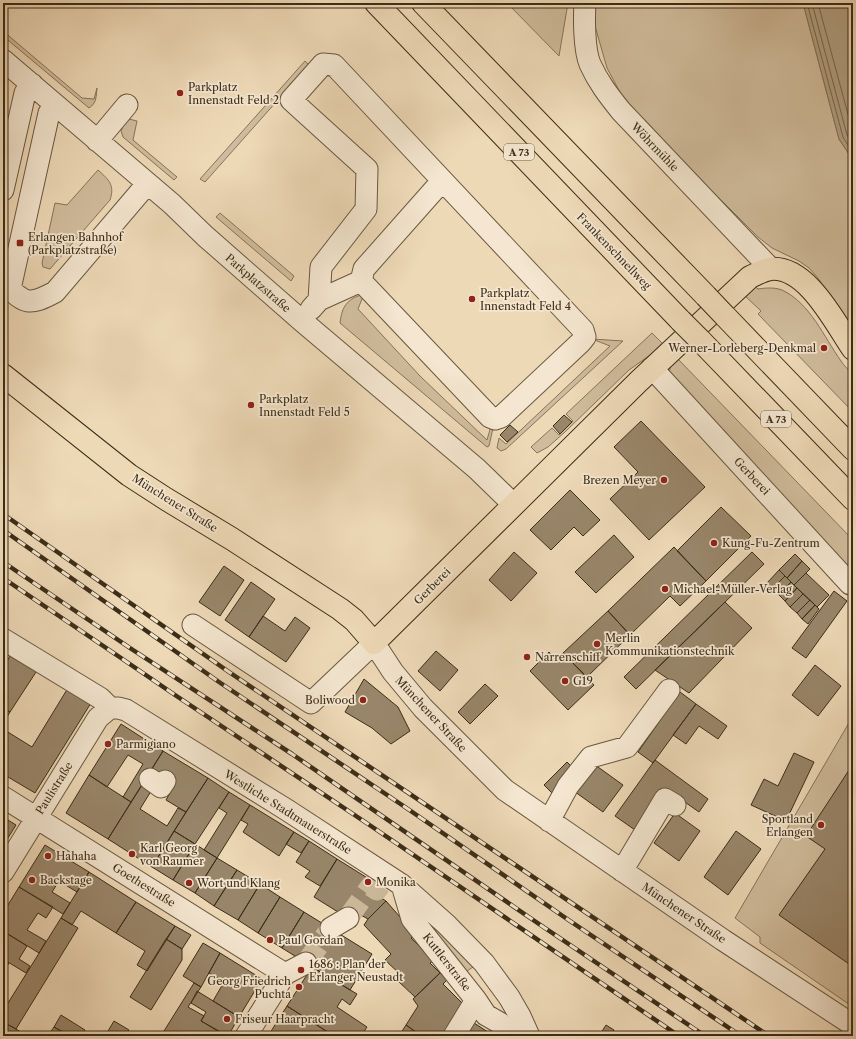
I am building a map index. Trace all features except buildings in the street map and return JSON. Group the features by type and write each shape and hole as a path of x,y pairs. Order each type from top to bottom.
{"main road":[{"name":"Frankenschnellweg","path":"376,3 853,499"},
{"path":"423,3 853,449"},
{"path":"771,269 784,270 796,275 812,289 853,349"},
{"name":"Gerberei","path":"374,643 652,368 750,277 771,269"},
{"name":"Münchener Straße","path":"3,375 129,476 232,539 340,609 354,620 374,643"}],"street":[{"name":"Wöhrmühle","path":"585,3 585,38 589,63 601,85 621,111 771,269"},
{"path":"319,300 321,267 366,209 367,169 291,100 324,64 334,65 583,330 585,337 502,417 495,419 490,417 362,281"},
{"name":"Parkplatzstraße","path":"5,65 32,84 172,204 205,236 302,321 477,469 514,504"},
{"path":"3,190 25,93 32,84"},
{"path":"92,136 121,100"},
{"path":"55,105 49,113 6,286 24,301 39,301 55,292 148,184"},
{"path":"362,281 364,269 442,181"},
{"path":"302,321 319,300 362,281"},
{"name":"Gerberei","path":"652,368 850,584"},
{"name":"Gerberei","path":"193,625 311,703 374,643"},
{"name":"Westliche Stadtmauerstraße","path":"3,639 100,698 110,708 118,708 132,714 288,810 402,886 446,924 484,963 509,996 520,1016 528,1036"},
{"name":"Münchener Straße","path":"374,643 393,672 432,718 505,790 722,940 853,1026"},
{"path":"549,821 568,786 591,757 627,747 670,690"},
{"name":"Paulistraße","path":"3,872 98,718 110,708"},
{"name":"Goethestraße","path":"3,797 31,826 285,974"},
{"path":"622,871 665,799 675,805"},
{"name":"Kuttlerstraße","path":"402,886 412,918 476,1000 454,1036"},
{"path":"331,928 348,918"},
{"path":"246,1036 285,974 306,963"},
{"path":"476,1000 486,1015 500,1023 508,1036"}],"shaded area":[{"path":"507,3 568,3 559,56"},
{"path":"594,3 803,3 839,139 853,160 853,333 818,278 809,268 799,261 772,248 758,237 628,107 607,68 595,26"},
{"path":"3,31 82,98 94,99 97,88 96,99 92,106 89,108 3,36"},
{"path":"305,61 309,65 205,182 200,179"},
{"path":"129,119 137,121 133,140 177,177 174,180 123,137 121,131 124,124"},
{"path":"98,170 110,183 112,190 110,200 50,269 43,267 42,263 55,203 67,205"},
{"path":"220,213 294,276 291,281 216,217"},
{"path":"753,285 758,289 773,288 782,290 801,303 816,321 842,363 853,375 853,412 758,314 761,311 743,294"},
{"path":"364,294 358,309 420,376 487,440 491,426 493,428 489,446 487,447 340,323 342,312 346,304 353,298"},
{"path":"652,333 664,345 629,370 548,447 537,453 531,447 552,428 559,435 573,421 566,414"},
{"path":"592,339 623,341 506,449 501,451 497,448 499,438 506,444 610,346"},
{"path":"677,358 853,540 853,573 669,375 670,368"},
{"name":"Sportland Erlangen","path":"853,716 853,1007 760,943 760,937 735,918"},
{"path":"422,912 451,940 473,967 464,973 423,922"}],"water":[{"path":"803,3 853,3 853,160 839,139"}],"tunnel":[{"path":"348,918 371,886 377,890 387,875"},
{"path":"306,963 331,928"}],"railway":[{"path":"3,514 229,672 769,1036"},
{"path":"3,530 219,682 741,1036"},
{"path":"3,562 133,650 292,754 705,1036"},
{"path":"3,578 679,1036"}],"place":[{"name":"Parkplatz Innenstadt Feld 2","path":"180,93"},
{"name":"Erlangen Bahnhof (Parkplatzstraße)","path":"20,243"},
{"name":"Parkplatz Innenstadt Feld 4","path":"472,299"},
{"name":"Werner-Lorleberg-Denkmal","path":"824,348"},
{"name":"Parkplatz Innenstadt Feld 5","path":"251,405"},
{"name":"Brezen Meyer","path":"664,480"},
{"name":"Kung-Fu-Zentrum","path":"714,543"},
{"name":"Michael-Müller-Verlag","path":"665,589"},
{"name":"Merlin Kommunikationstechnik","path":"597,644"},
{"name":"Narrenschiff","path":"527,657"},
{"name":"G19","path":"565,681"},
{"name":"Boliwood","path":"363,700"},
{"name":"Parmigiano","path":"108,744"},
{"name":"Sportland Erlangen","path":"821,825"},
{"name":"Karl Georg von Raumer","path":"132,854"},
{"name":"Hahaha","path":"48,856"},
{"name":"Backstage","path":"32,880"},
{"name":"Monika","path":"368,882"},
{"name":"Wort und Klang","path":"189,883"},
{"name":"Paul Gordan","path":"270,940"},
{"name":"1686 : Plan der Erlanger Neustadt","path":"301,970"},
{"name":"Georg Friedrich Puchta","path":"299,987"},
{"name":"Friseur Haarpracht","path":"227,1019"}]}
